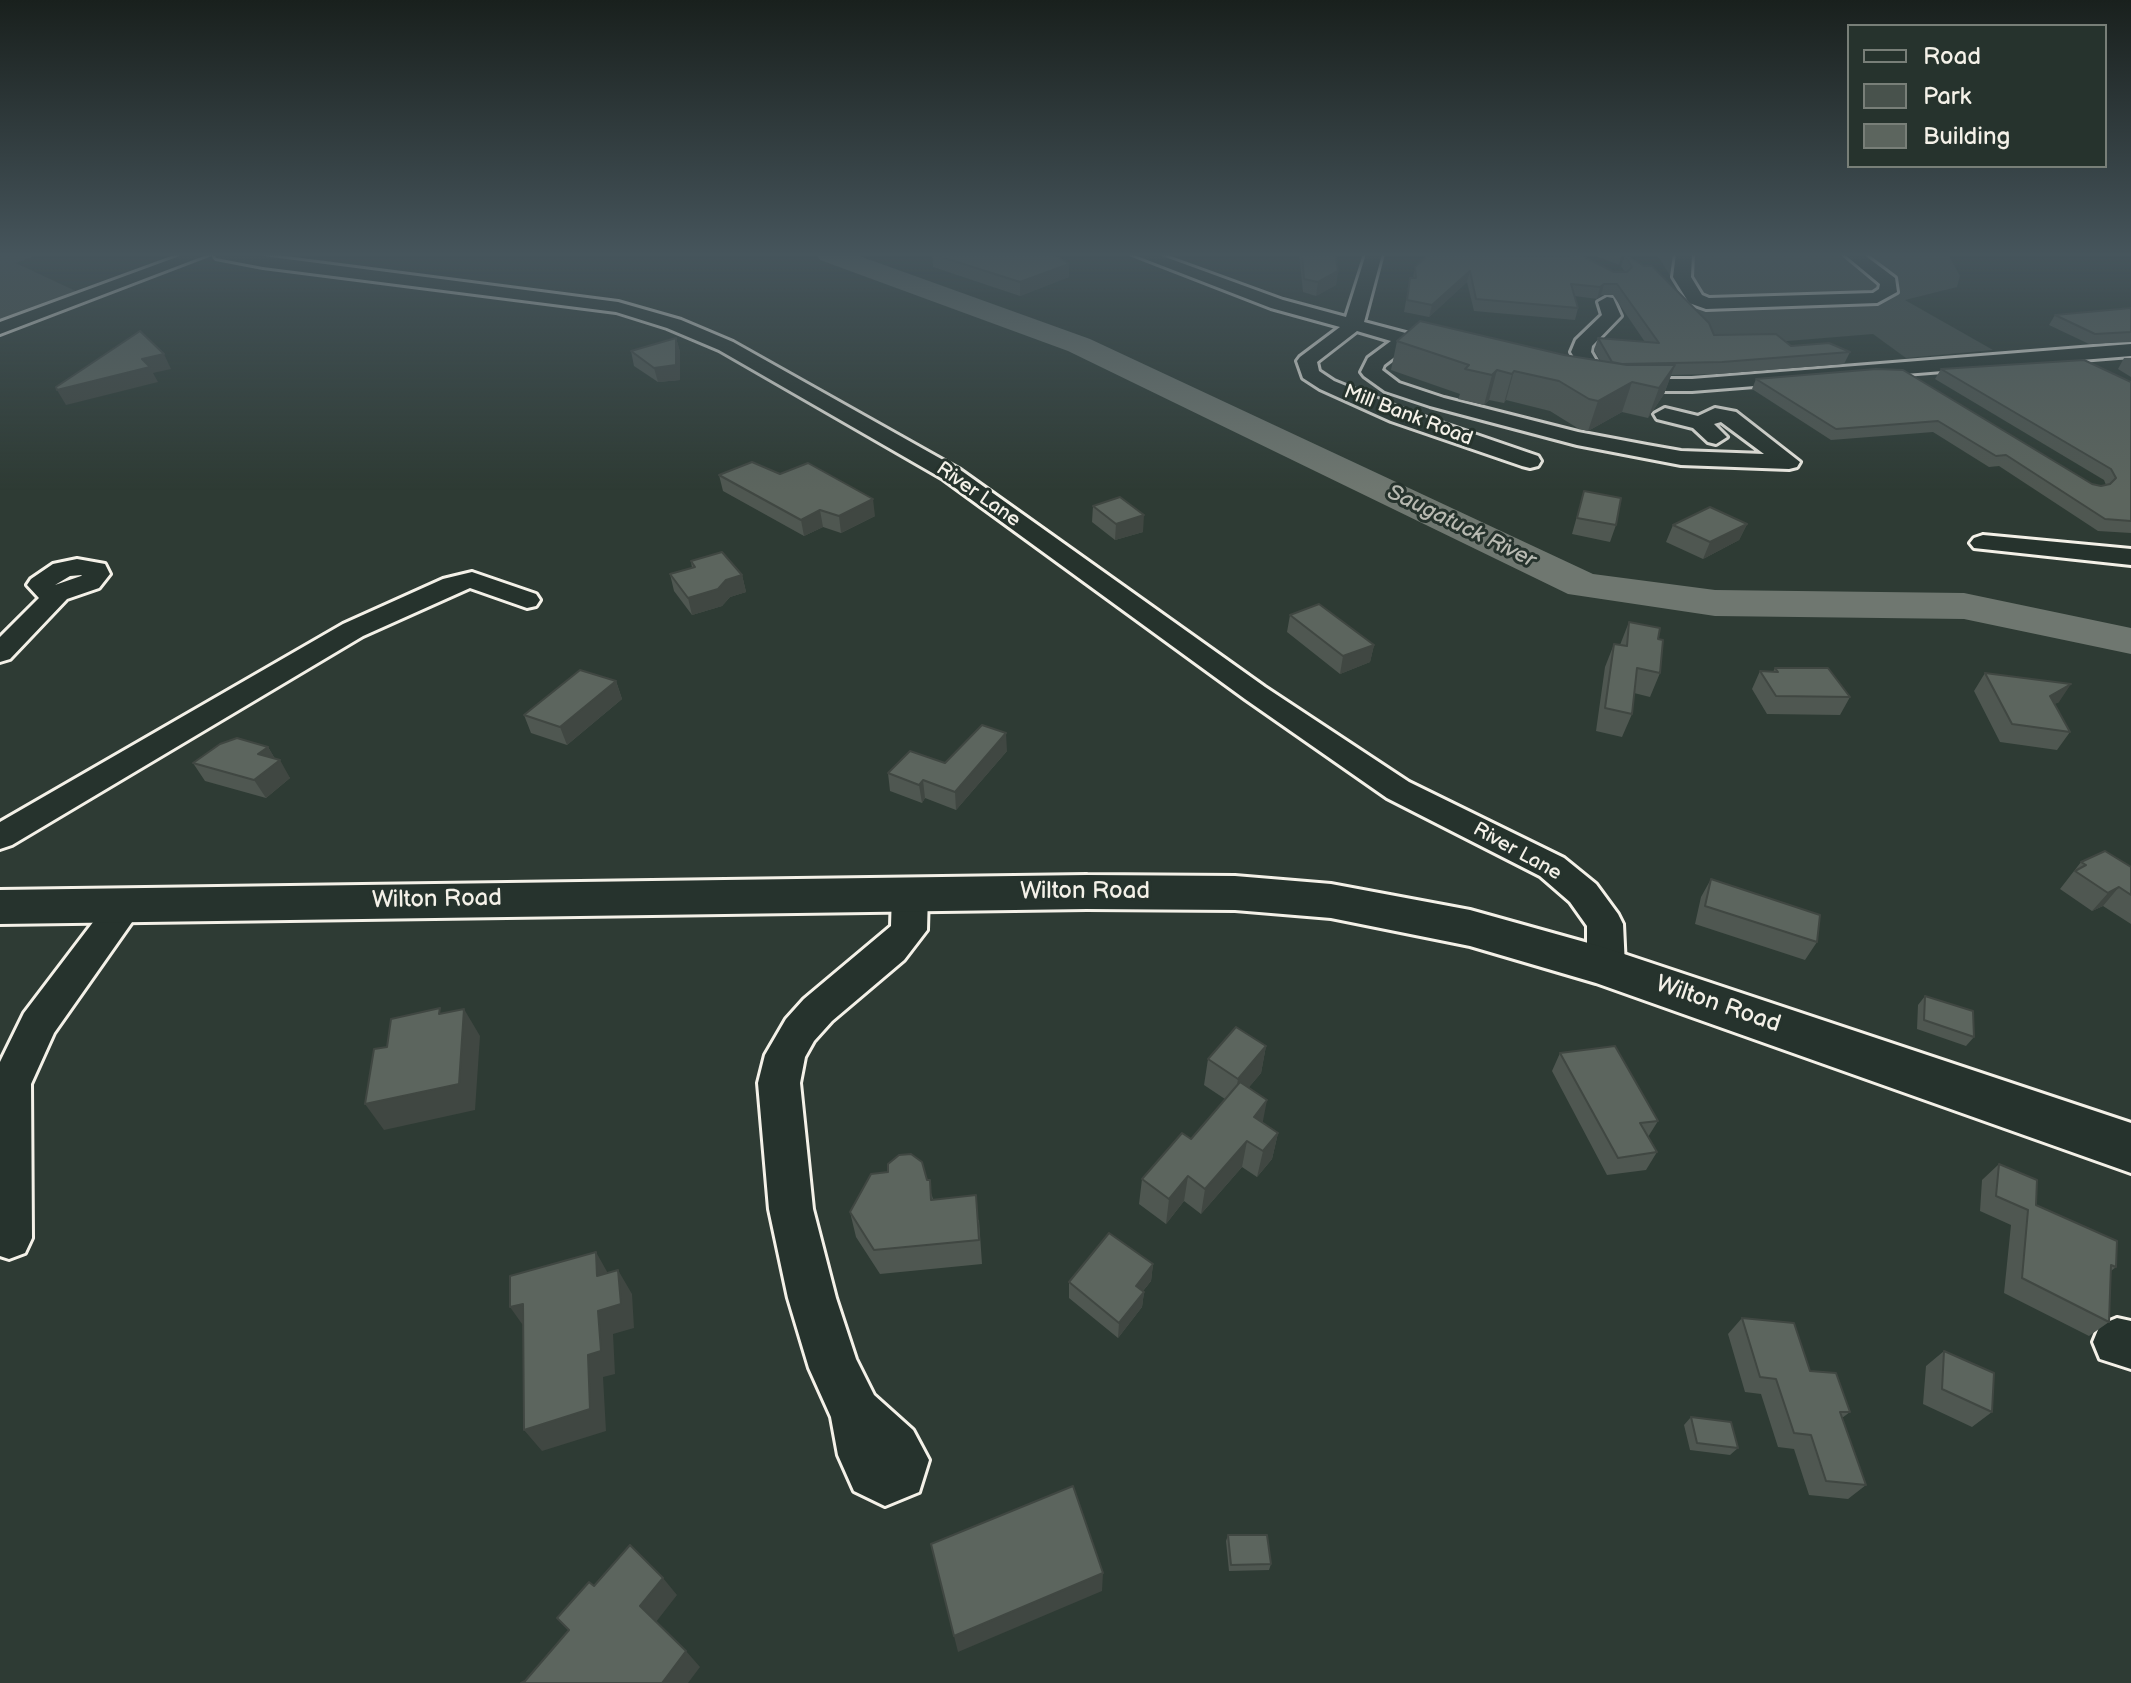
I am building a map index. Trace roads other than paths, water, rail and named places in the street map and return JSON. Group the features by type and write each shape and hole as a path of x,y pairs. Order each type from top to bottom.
{"main road":[{"name":"Wilton Road","path":"0,907 1166,891 1315,899 1428,918 1606,967 2131,1148"}],"street":[{"name":"River Lane","path":"694,333 726,346 951,474 1255,693 1398,790 1552,867 1583,893 1605,924 1606,967"},
{"name":"Mill Bank Road","path":"1343,333 1307,361 1310,374 1327,385 1399,416 1530,461"},
{"path":"1380,333 1460,353"},
{"path":"1595,333 1583,344 1581,352 1599,383"},
{"path":"1406,339 1375,362 1371,372 1376,377 1437,402 1577,438 1647,452 1702,459 1789,462 1728,417 1715,414 1701,423 1653,422 1606,442"},
{"path":"1570,378 1599,383 1672,386 2131,350"},
{"path":"2071,357 2107,375"},
{"path":"1897,368 1924,384"},
{"path":"1653,422 1672,386"},
{"path":"1653,422 1702,459"},
{"path":"1701,423 1748,462"},
{"path":"1983,543 2131,557"},
{"path":"0,837 353,630 423,598 472,580 527,600"},
{"path":"0,653 58,593"},
{"path":"856,1413 834,1368 808,1283 791,1209 779,1083 785,1055 800,1030 818,1010 891,950 909,930 910,893"},
{"path":"9,1238 10,1084 38,1024 126,905"}],"waterway":[{"name":"Saugatuck River","path":"1045,333 1079,345 1583,585 1715,603 1964,606 2131,641"}]}
